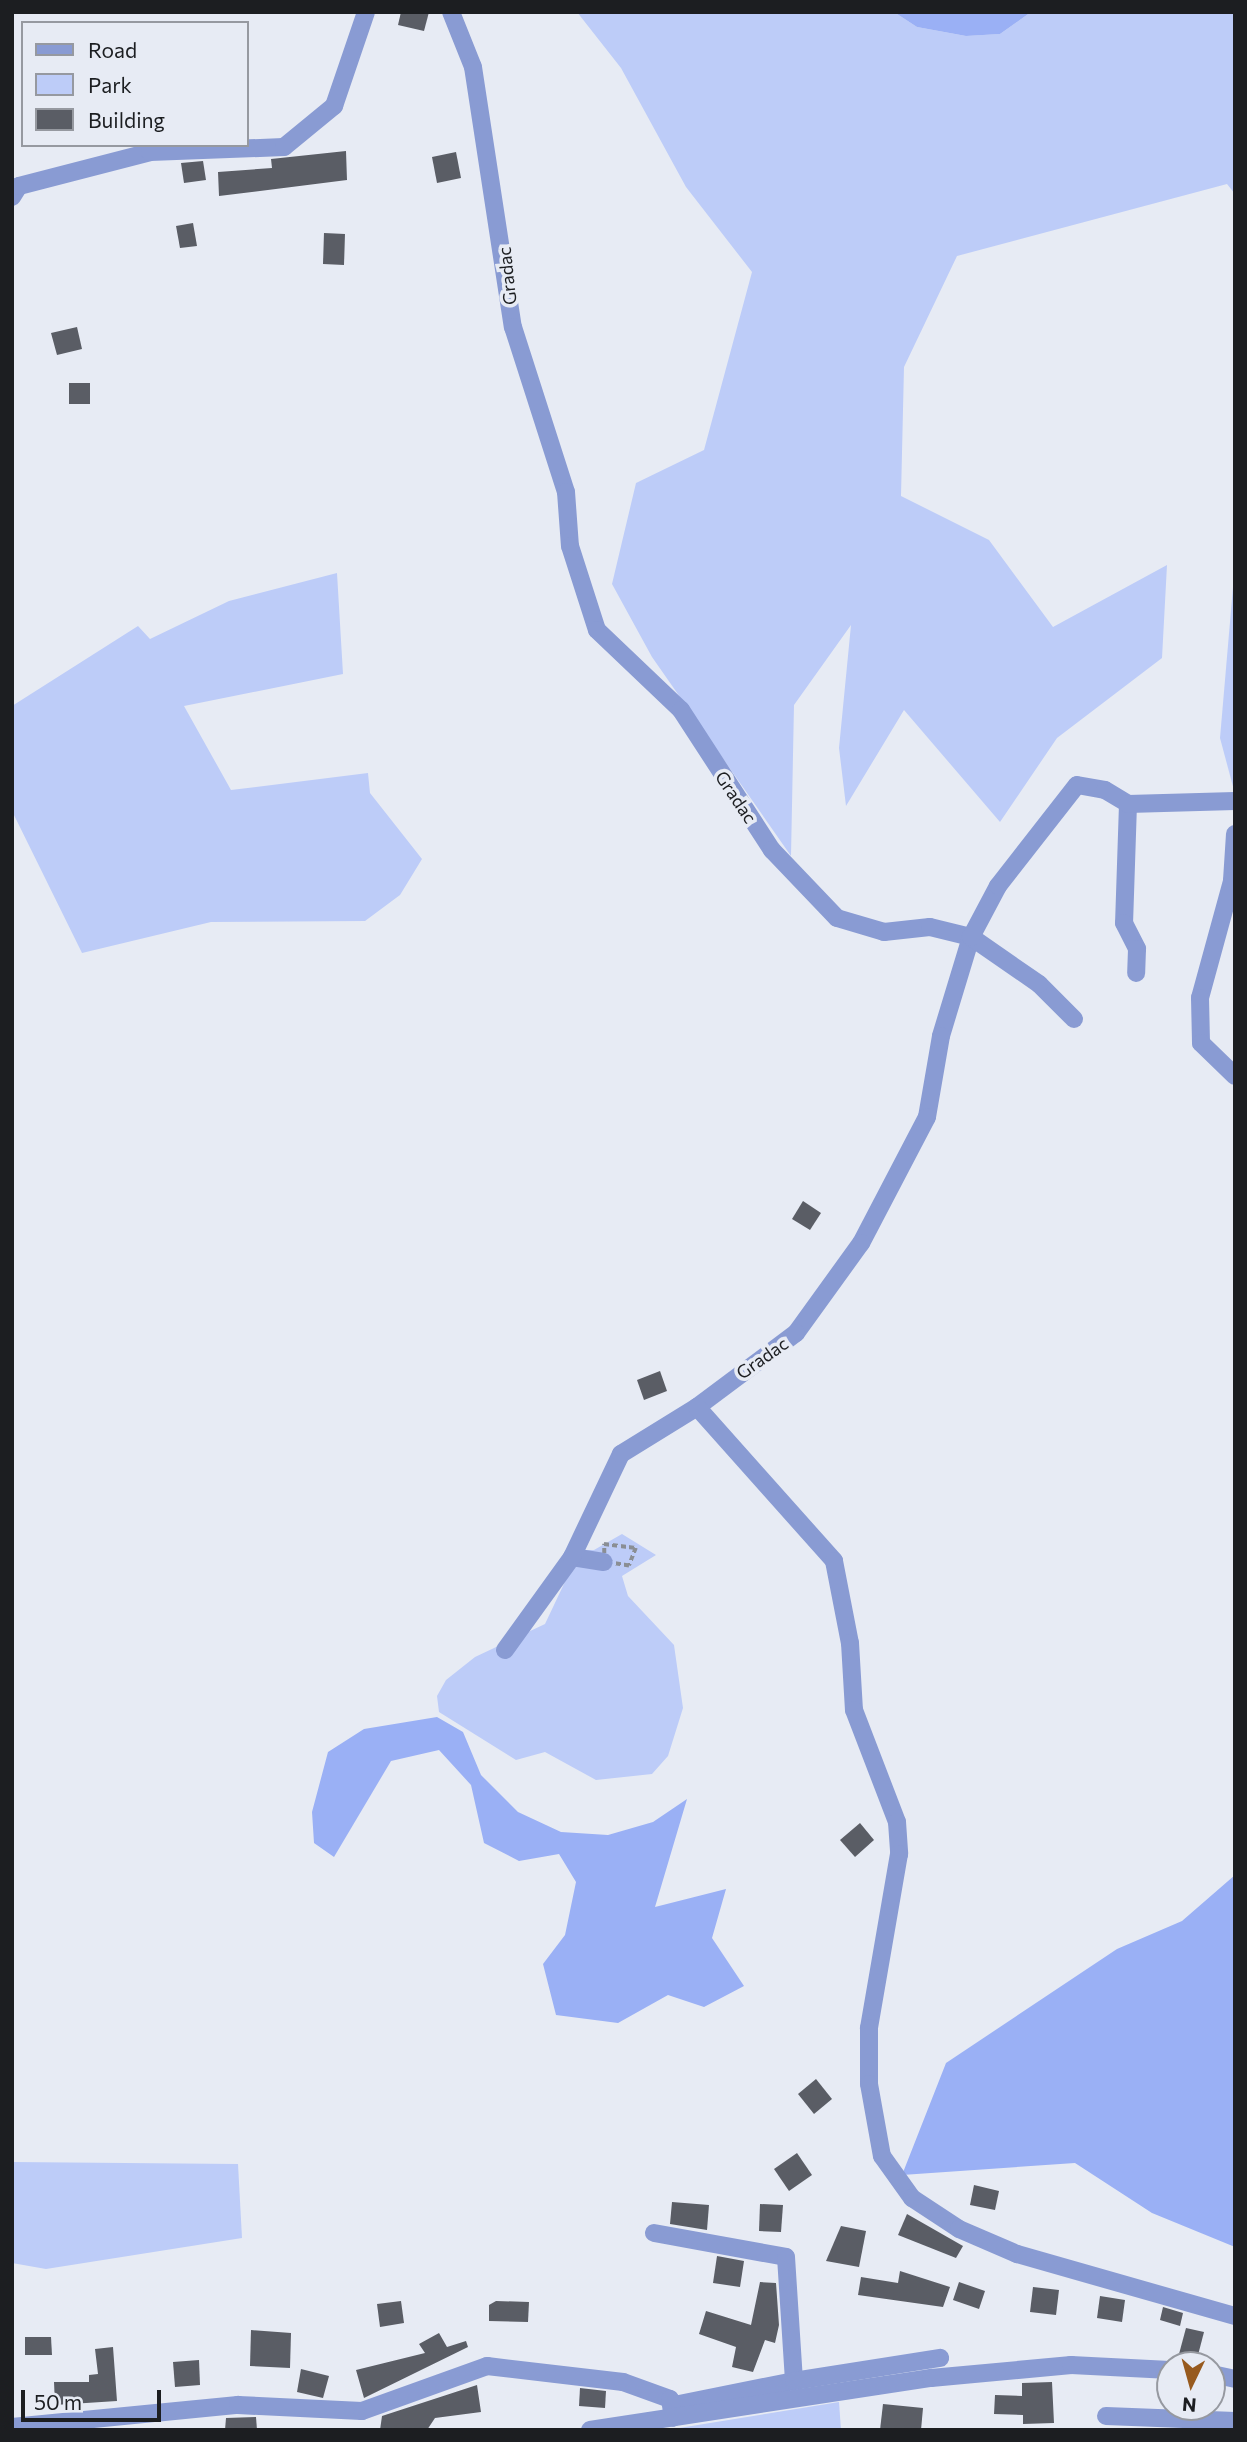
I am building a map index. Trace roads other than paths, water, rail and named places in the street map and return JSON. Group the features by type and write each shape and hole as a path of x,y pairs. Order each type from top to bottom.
{"street":[{"path":"12,197 19,186 150,152 284,147 334,106 366,12"},
{"name":"Gradac","path":"452,12 473,67 513,327 566,492 570,546 597,630 681,710 772,850 837,918 884,932 930,927 971,937 942,1036 927,1117 861,1243 796,1332 697,1408 621,1454 572,1557 505,1650"},
{"path":"1074,1019 1039,984 971,937 998,886 1077,785 1105,790 1128,804 1235,802"},
{"path":"1128,804 1124,923 1137,949 1136,973"},
{"path":"1235,834 1232,881 1200,998 1201,1043 1235,1076"},
{"path":"697,1408 834,1562 850,1643 853,1710 897,1822 899,1854 869,2028 869,2084 882,2156 912,2198 970,2234 1017,2254 1235,2316"},
{"path":"572,1557 604,1562"},
{"path":"654,2233 786,2257 794,2381"},
{"path":"590,2430 674,2412 794,2381 940,2357"},
{"path":"12,2427 238,2405 362,2411 487,2366 582,2373 622,2382 674,2412 932,2378 1071,2365 1156,2369"},
{"path":"1105,2416 1235,2421"}]}
